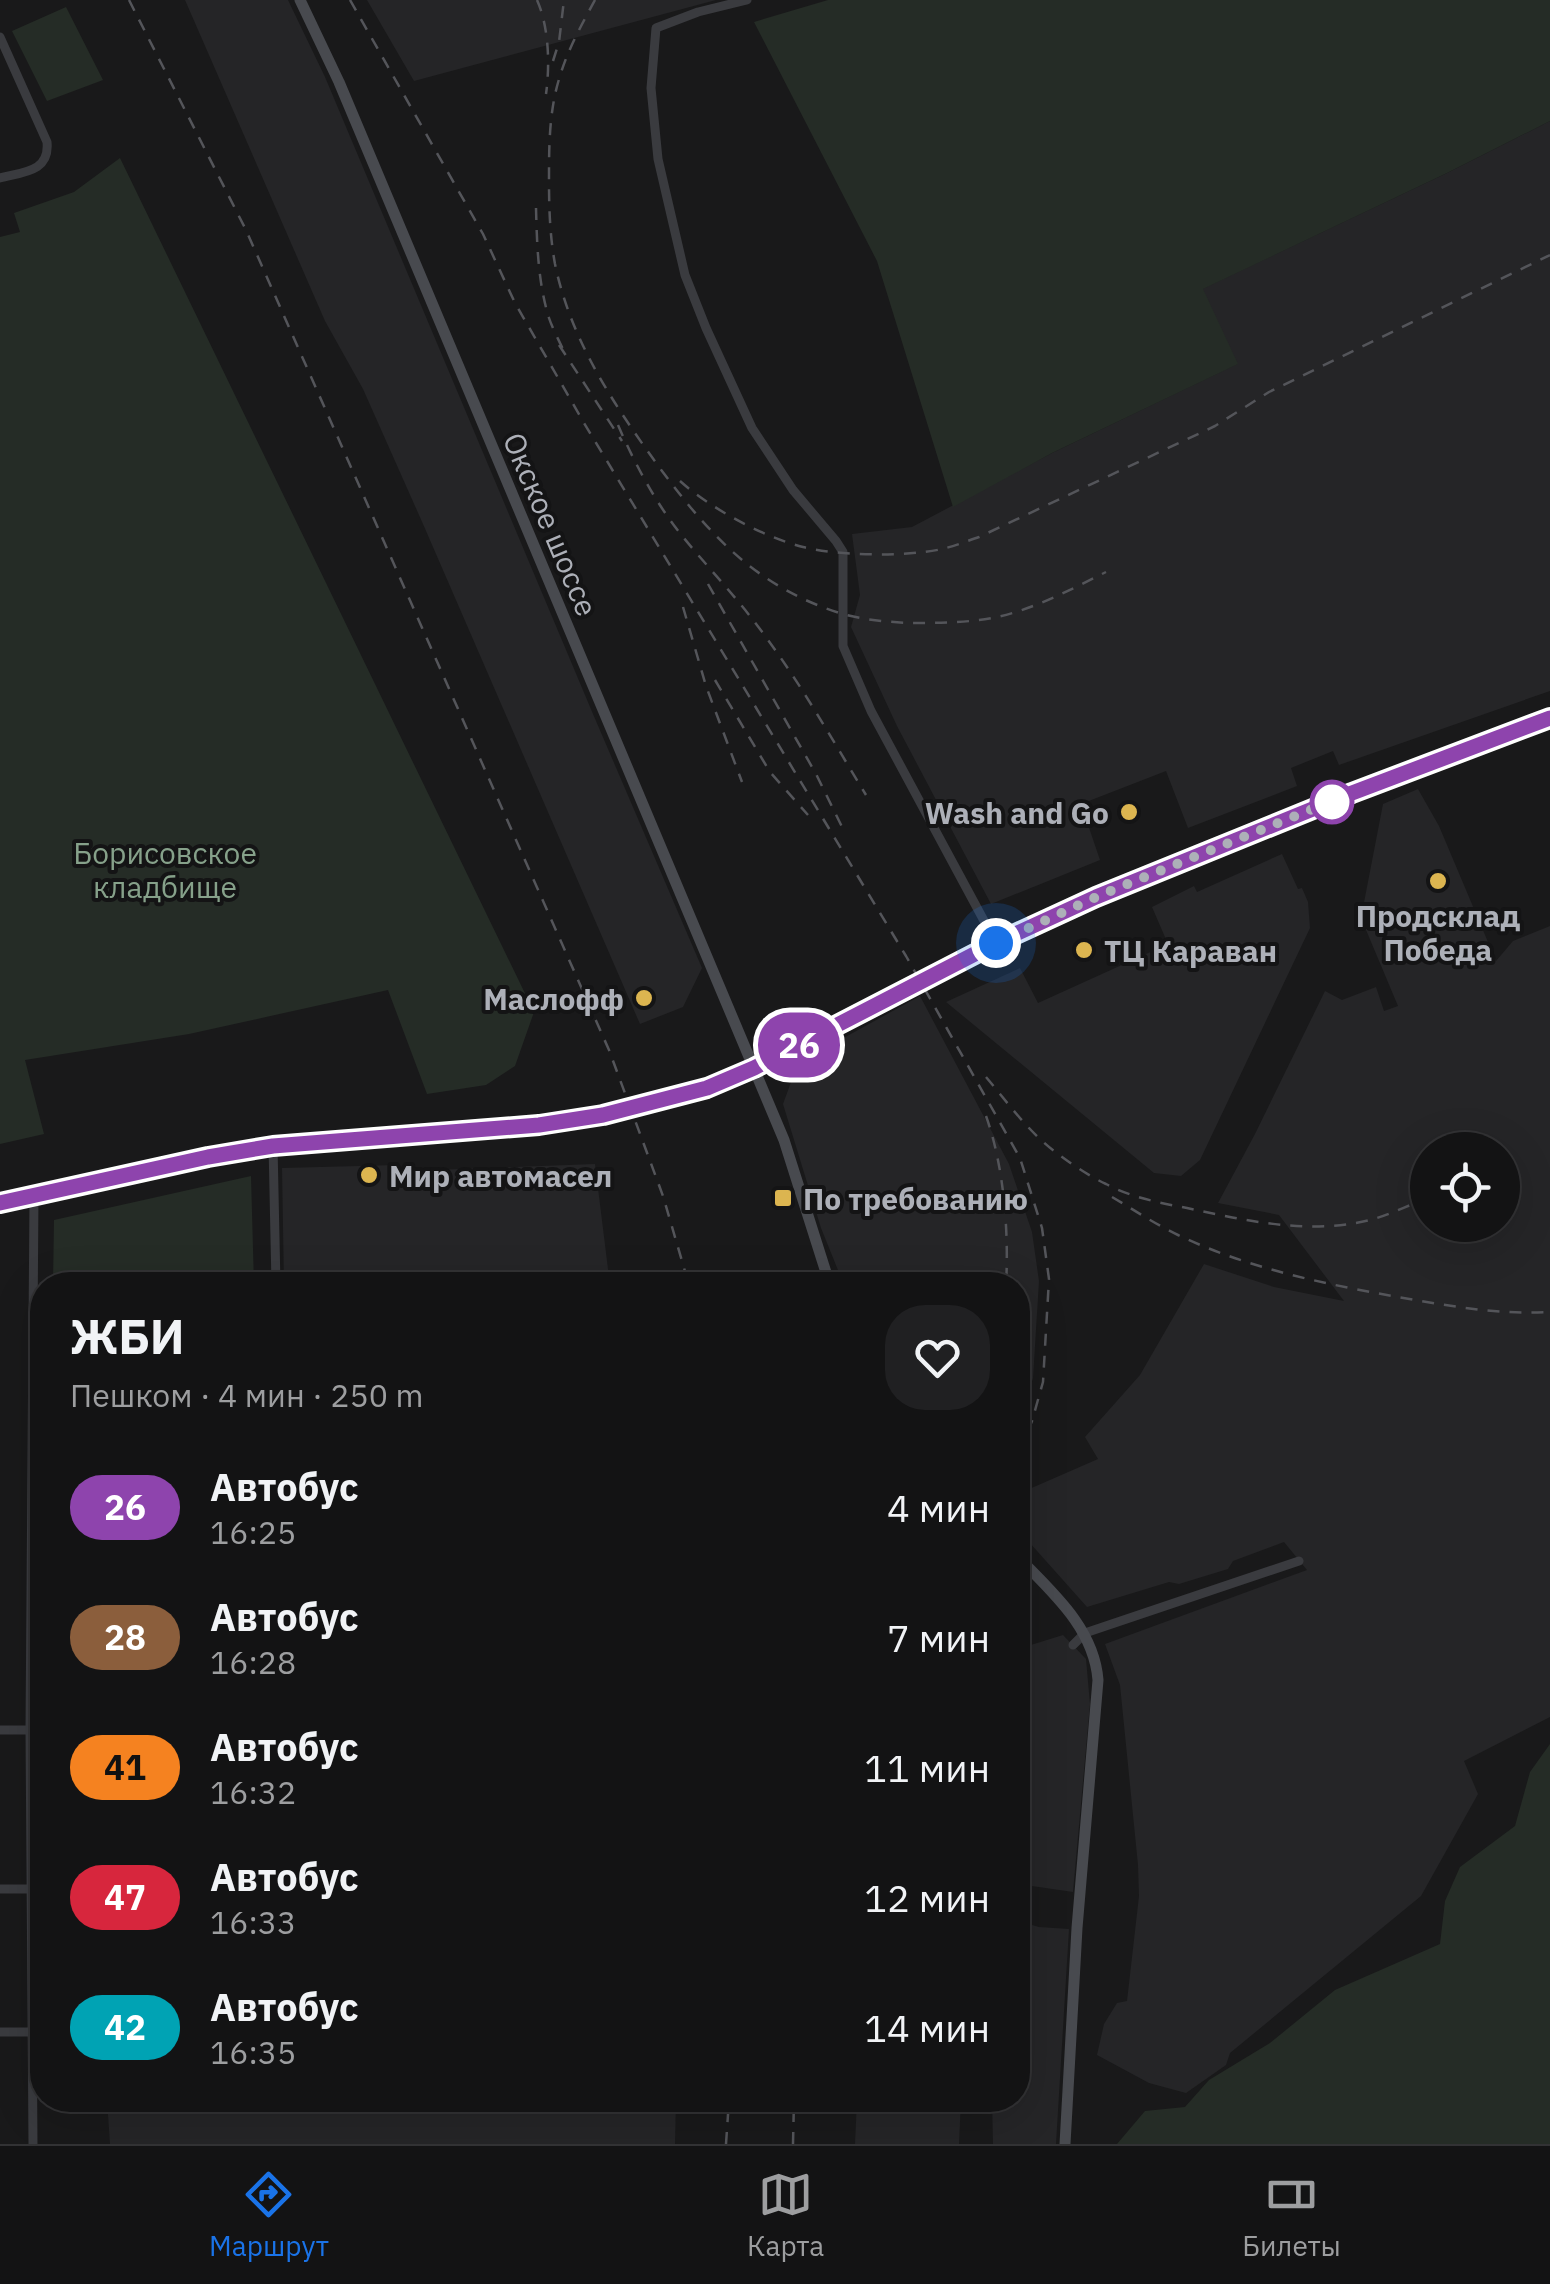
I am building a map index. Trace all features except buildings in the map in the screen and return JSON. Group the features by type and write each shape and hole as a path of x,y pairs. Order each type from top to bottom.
{"main road":[{"name":"Окское шоссе","path":"300,0 339,82 784,1140 826,1272"},
{"path":"0,1202 273,1146 539,1125 603,1115 707,1088 754,1068 996,943 1132,882 1550,718"},
{"path":"1030,1569 1085,1633 1098,1680 1064,2144"}],"street":[{"path":"747,0 656,28 651,88 658,159 685,275 752,428 793,490 842,552 842,646 871,711 996,943"},
{"path":"0,37 48,152 45,162 35,169 0,178"},
{"path":"273,1146 276,1272"},
{"path":"33,1272 34,1195"},
{"path":"1072,1645 1085,1633 1299,1560"},
{"path":"0,1730 30,1730 30,1889 0,1889"},
{"path":"0,2032 30,2032"},
{"path":"32,2112 32,2144"}],"shaded area":[{"path":"185,0 288,0 325,77 702,968 683,1007 640,1024 423,524 363,389 325,321"},
{"path":"367,0 716,0 414,81"},
{"path":"1550,121 1550,691 1339,765 1333,751 1291,768 1297,786 1188,828 1166,771 1081,804 1100,860 991,904 897,726 851,627 860,595 852,534 912,527 1052,453 1237,364 1202,289"},
{"path":"1418,789 1439,826 1496,961 1513,941 1550,926 1550,1717 1464,1761 1478,1794 1421,1896 1230,2053 1226,2065 1186,2093 1149,2083 1097,2055 1104,2024 1117,2003 1127,2001 1139,1896 1120,1685 1105,1644 1307,1570 1284,1542 1233,1561 1228,1569 1087,1607 1030,1543 1030,1489 1098,1459 1085,1437 1140,1375 1204,1264 1274,1287 1344,1301 1279,1215 1218,1203 1325,991 1342,1000 1376,987 1384,1011 1398,1006 1361,918 1383,804"},
{"path":"1282,854 1308,902 1310,928 1200,1160 1181,1176 1154,1173 946,1002 1020,968 1038,1003 1168,944 1152,907 1194,886 1197,892"},
{"path":"920,996 1009,1164 1032,1232 1039,1281 1030,1388 1030,1272 839,1272 783,1104 798,1063"},
{"path":"595,1164 608,1272 284,1272 282,1168 398,1165 405,1171"},
{"path":"1063,1635 1086,1659 1090,1704 1073,1892 1030,1886 1030,1645"},
{"path":"1030,1924 1069,1929 1056,2144 993,2144 992,2112 1030,2112"},
{"path":"108,2112 676,2112 675,2144 110,2144"},
{"path":"856,2112 960,2112 959,2144 855,2144"}],"green space":[{"path":"828,0 1550,0 1550,121 1203,289 1238,364 1052,453 953,507 877,261 754,22"},
{"path":"66,7 103,80 47,101 12,31"},
{"name":"Борисовское кладбище","path":"120,158 534,1012 515,1066 486,1085 427,1094 388,990 189,1034 25,1060 44,1134 0,1144 0,237 20,232 14,213 74,192"},
{"path":"251,1176 254,1272 53,1272 54,1220"},
{"path":"1550,1744 1550,2144 1117,2144 1145,2111 1185,2107 1209,2080 1270,2043 1335,1990 1440,1944 1445,1901 1460,1867 1515,1826 1530,1772"}],"railway":[{"path":"129,0 246,230 609,1050 663,1196 685,1272"},
{"path":"350,0 483,234 515,303 584,423 906,956 1020,1158 1042,1228 1049,1279 1043,1382 1030,1426"},
{"path":"537,0 548,46 546,94"},
{"path":"553,61 564,0"},
{"path":"595,0 567,56 554,102 549,191 555,264 572,320 597,373 645,447 700,518 740,558 787,591 843,614 876,620 944,623 995,617 1044,602 1106,572"},
{"path":"536,208 542,291 565,354"},
{"path":"680,481 738,520 803,547 872,554 947,548 979,537 1215,426 1269,392 1550,255"},
{"path":"559,345 622,441"},
{"path":"618,425 661,507 769,641 866,795"},
{"path":"708,584 843,829"},
{"path":"683,607 706,686 742,782"},
{"path":"715,680 770,772 808,815"},
{"path":"986,1077 1054,1151 1125,1193 1255,1221 1301,1226 1370,1220 1410,1206"},
{"path":"986,1116 1004,1199 1006,1272"},
{"path":"1112,1197 1204,1247 1286,1274 1455,1306 1550,1312"},
{"path":"726,2144 728,2112"},
{"path":"793,2144 794,2112"}],"bus line":[{"name":"26","path":"0,1203 273,1146 539,1125 603,1115 707,1088 1096,897 1550,718"}],"place":[{"name":"Wash and Go","path":"1129,812"},
{"name":"Продсклад Победа","path":"1438,881"},
{"name":"ТЦ Караван","path":"1084,950"},
{"name":"Маслофф","path":"644,998"},
{"name":"Мир автомасел","path":"369,1175"},
{"name":"По требованию","path":"783,1198"}],"route":[{"path":"996,943 1103,894 1335,800 1332,802"}]}
